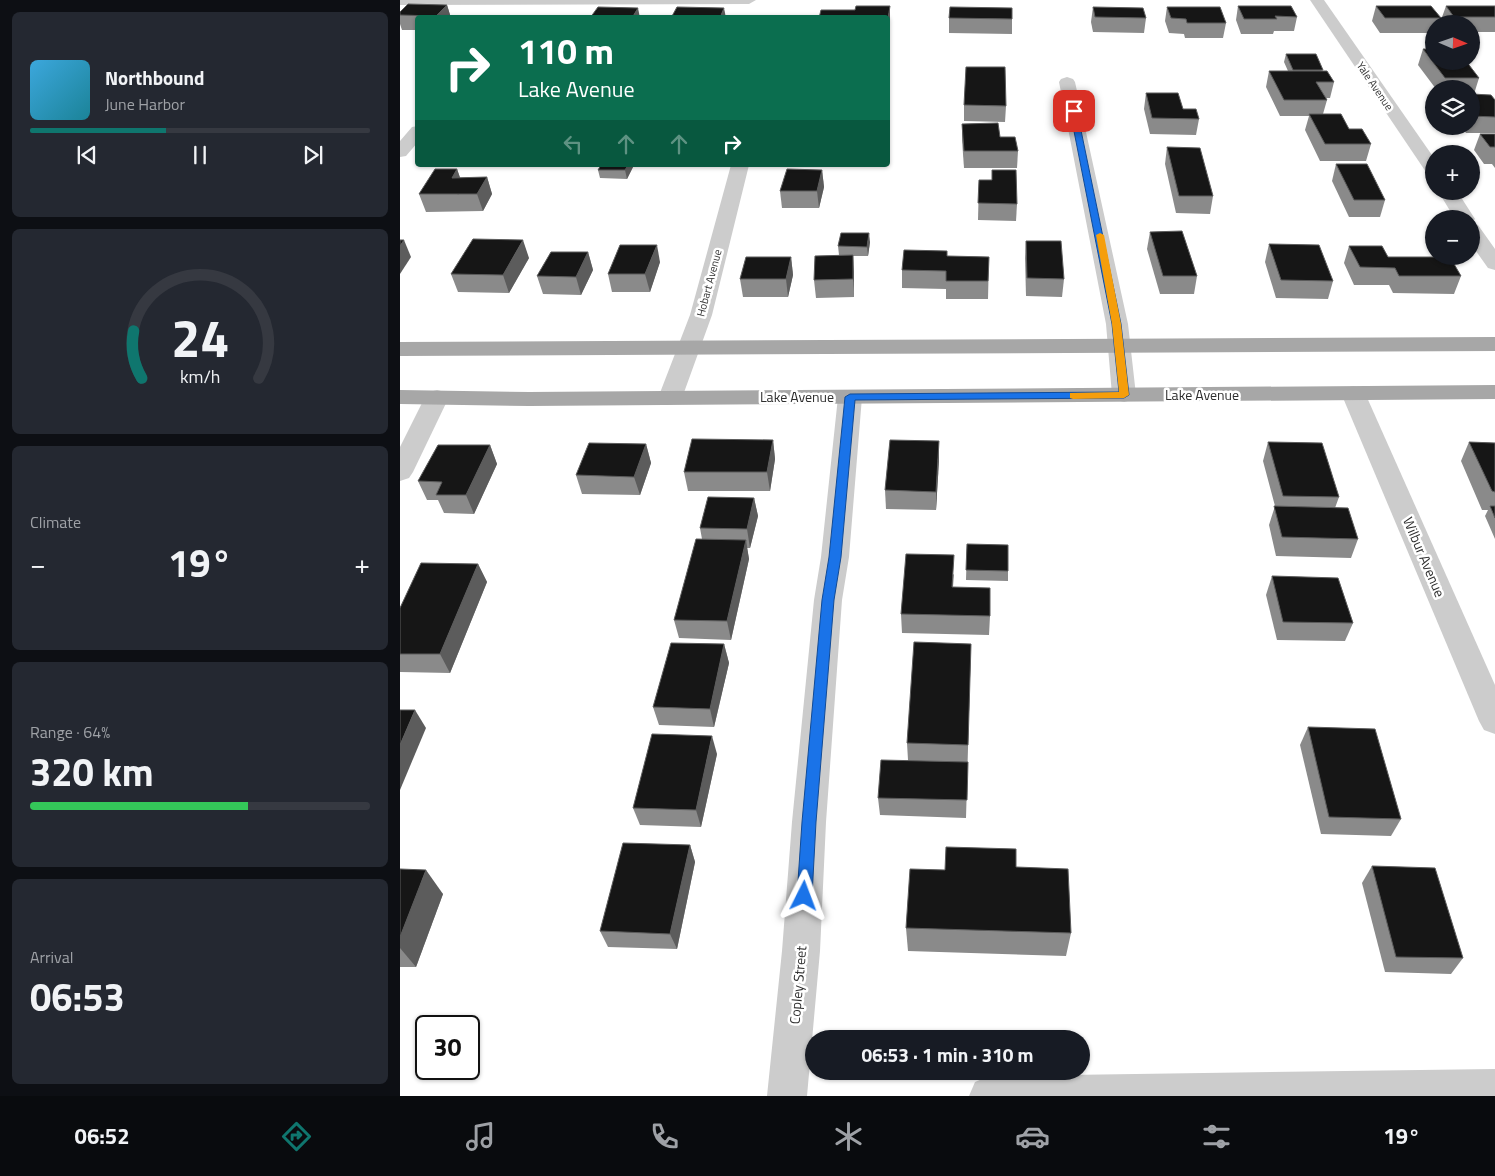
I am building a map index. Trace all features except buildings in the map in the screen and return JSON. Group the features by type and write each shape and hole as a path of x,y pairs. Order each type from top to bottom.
{"main road":[{"path":"400,350 1495,344"},
{"name":"Lake Avenue","path":"400,398 1495,392"}],"street":[{"path":"400,1 749,0"},
{"name":"Yale Avenue","path":"1317,0 1425,158"},
{"path":"1068,82 1117,324 1124,395"},
{"path":"400,152 415,134"},
{"name":"Hobart Avenue","path":"670,398 701,315 739,167"},
{"path":"1480,242 1495,264"},
{"name":"Wilbur Avenue","path":"1353,393 1495,721"},
{"path":"400,472 437,397"},
{"name":"Copley Street","path":"787,1096 801,951 809,822 827,610 835,557 850,397"},
{"path":"989,1096 1495,1089"}],"slow traffic":[{"path":"1073,396 1124,395 1117,324 1100,235"}],"route":[{"path":"804,896 828,600 835,557 850,397 1124,395 1117,324 1074,111"}]}
